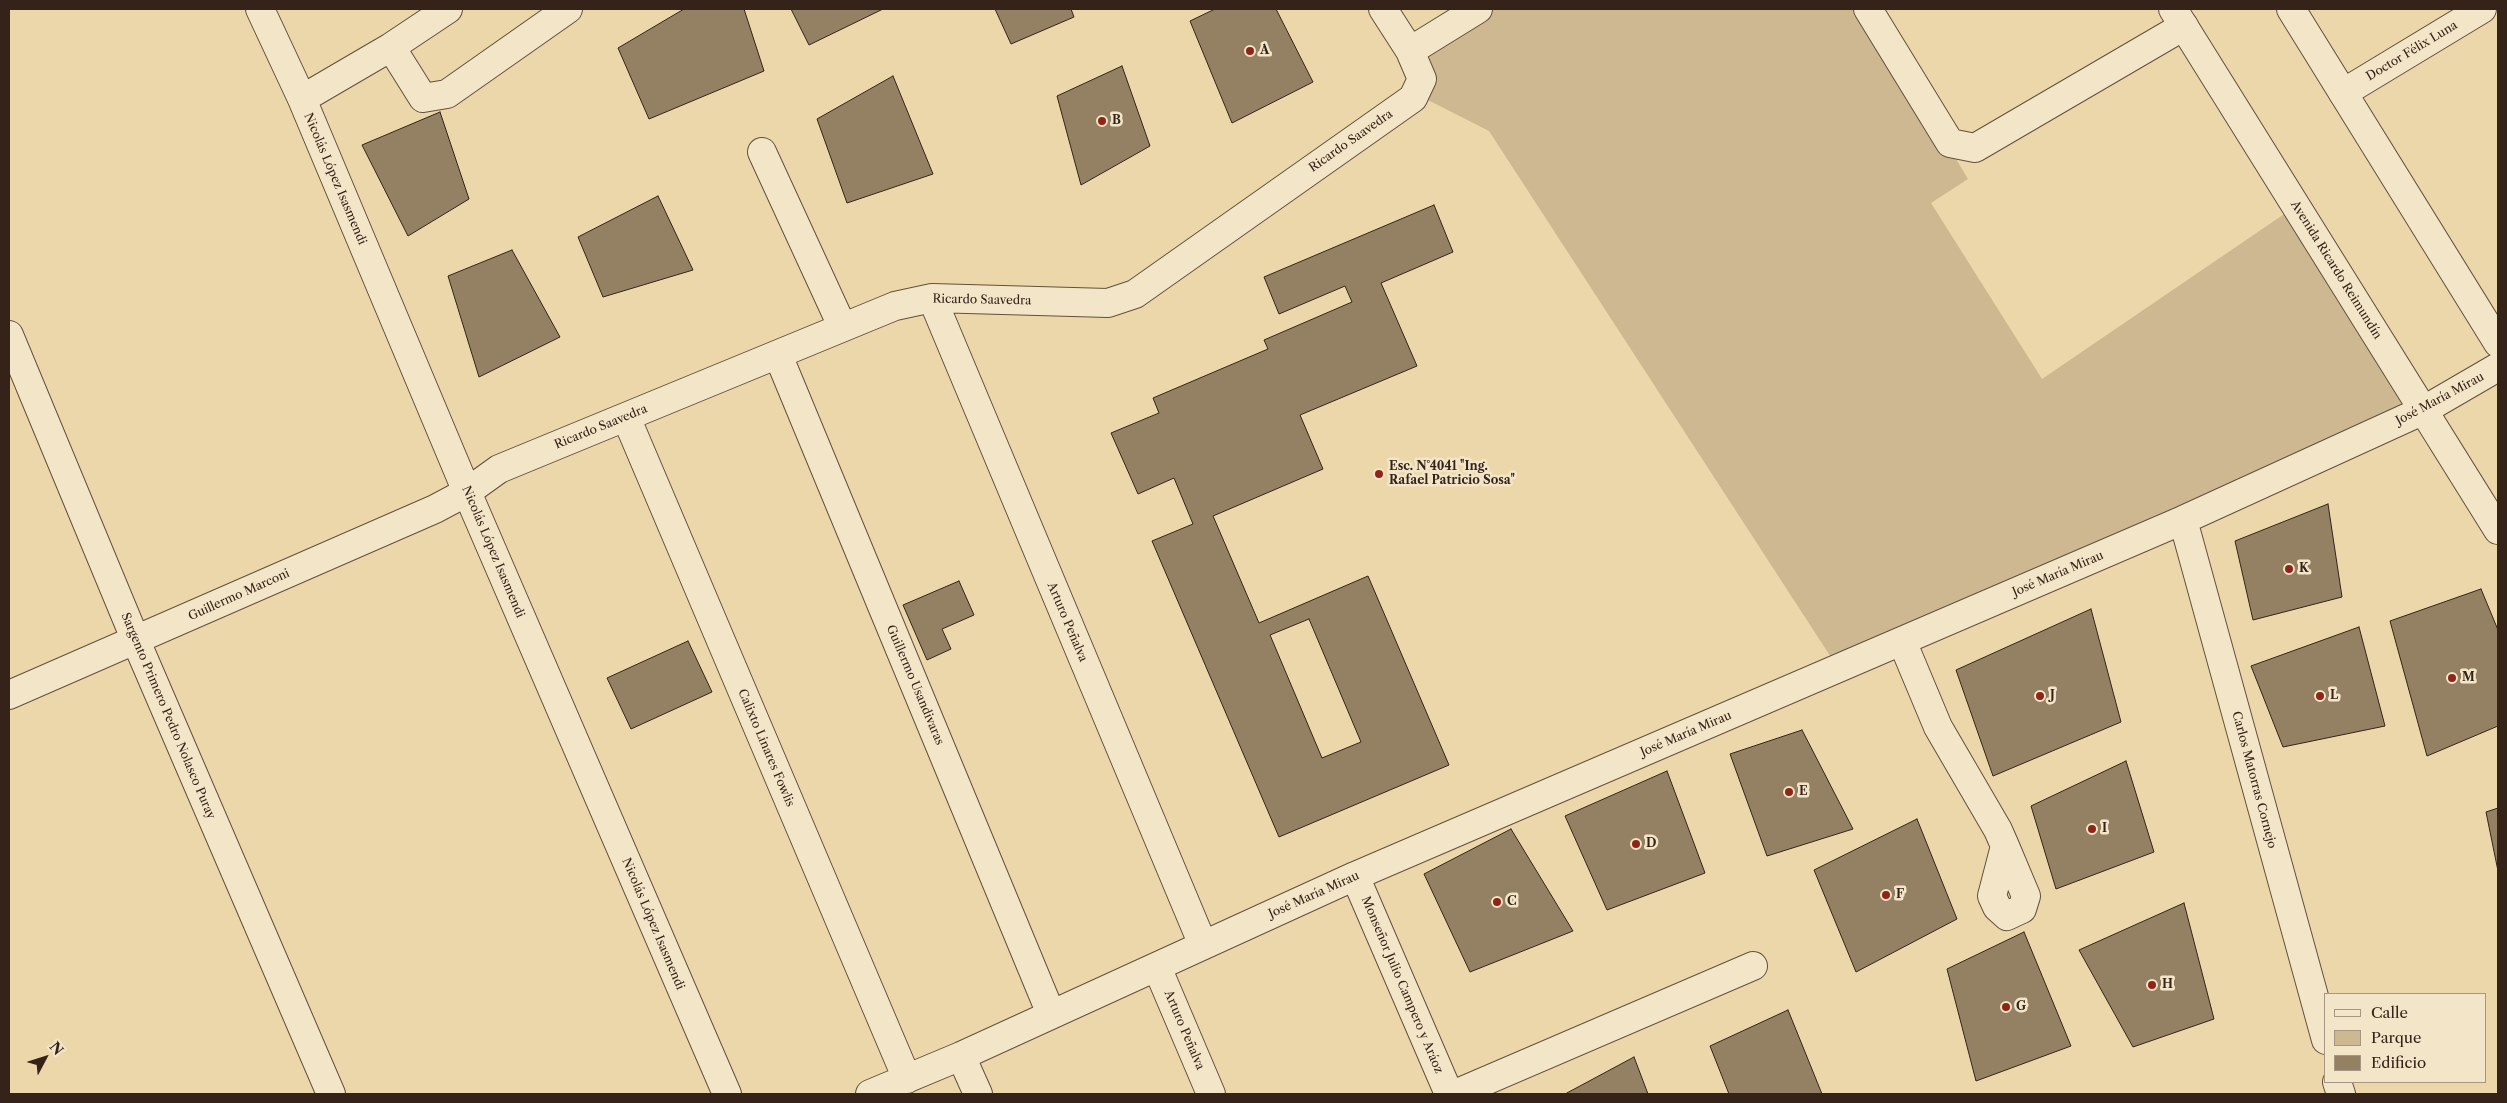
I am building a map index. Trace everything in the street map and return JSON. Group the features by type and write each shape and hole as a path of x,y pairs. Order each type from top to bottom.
{"street":[{"name":"Nicolás López Isasmendi","path":"260,9 302,99 467,492 727,1094"},
{"path":"302,99 391,47 448,9"},
{"path":"391,47 423,98 447,94 568,9"},
{"path":"1383,9 1410,51 1478,9"},
{"path":"1868,9 1950,143 1975,148 2179,17"},
{"path":"2291,9 2498,343"},
{"name":"Doctor Félix Luna","path":"2343,93 2482,9"},
{"name":"Avenida Ricardo Reimundín","path":"2179,17 2498,530"},
{"name":"Ricardo Saavedra","path":"467,492 499,469 778,355 842,326 895,306 932,298 1108,304 1135,294 1413,98 1422,79 1410,51"},
{"path":"762,152 842,326"},
{"name":"Arturo Peñalva","path":"932,298 1203,945"},
{"name":"Sargento Primero Pedro Nolasco Puray","path":"9,336 14,362 331,1094"},
{"name":"Guillermo Usandivaras","path":"778,355 1051,1014"},
{"name":"José María Mirau","path":"870,1094 961,1056 1355,876 2183,520 2424,410 2498,367"},
{"name":"Calixto Linares Fowlis","path":"626,417 906,1079"},
{"name":"Guillermo Marconi","path":"9,694 136,641 435,509 467,492"},
{"name":"Carlos Matorras Cornejo","path":"2183,520 2324,1033"},
{"path":"1902,641 1938,727 2006,846"},
{"name":"Monseñor Julio Campero y Aráoz","path":"1355,876 1449,1094"},
{"name":"Arturo Peñalva","path":"1157,966 1211,1094"},
{"path":"1454,1094 1753,966"},
{"path":"961,1056 978,1094"}],"green space":[{"path":"1478,9 1866,9 1968,179 1931,203 2042,379 2296,206 2424,410 1838,668 1489,131 1426,99 1410,51"}],"building":[{"path":"684,9 744,9 764,71 649,119 618,48"},
{"path":"791,9 883,9 809,45"},
{"path":"995,9 1071,9 1074,17 1011,44"},
{"name":"A","path":"1215,9 1276,9 1313,82 1232,123 1190,21"},
{"name":"B","path":"1122,66 1150,146 1081,185 1057,96"},
{"path":"893,76 933,174 847,203 817,119"},
{"path":"440,112 469,199 408,236 362,145"},
{"path":"658,196 693,270 603,297 578,237"},
{"path":"1434,205 1453,252 1381,283 1417,366 1300,415 1323,469 1213,516 1259,623 1368,576 1449,765 1279,837 1152,541 1193,524 1174,478 1138,494 1111,433 1159,413 1153,398 1268,349 1264,340 1352,302 1345,286 1279,314 1264,277","holes":["1309,619 1361,742 1322,758 1270,635"]},
{"path":"512,250 560,337 479,377 448,276"},
{"name":"K","path":"2328,504 2342,597 2253,620 2235,541"},
{"path":"959,581 974,615 942,629 951,649 927,660 903,605"},
{"name":"M","path":"2481,589 2498,630 2498,726 2427,756 2390,621"},
{"name":"J","path":"2091,609 2121,722 1993,776 1956,670"},
{"name":"L","path":"2359,627 2385,726 2283,747 2251,666"},
{"path":"688,641 712,692 631,729 607,678"},
{"name":"E","path":"1802,730 1853,829 1767,856 1730,754"},
{"name":"I","path":"2126,761 2154,852 2056,889 2031,806"},
{"name":"D","path":"1667,771 1705,873 1607,910 1565,816"},
{"path":"2498,808 2498,871 2486,812"},
{"name":"F","path":"1917,819 1957,919 1856,972 1814,870"},
{"name":"C","path":"1511,829 1573,931 1470,972 1424,874"},
{"name":"H","path":"2184,903 2214,1019 2133,1047 2079,950"},
{"name":"G","path":"2024,932 2071,1046 1976,1081 1947,969"},
{"path":"1788,1010 1822,1094 1729,1094 1710,1046"},
{"path":"1634,1057 1648,1094 1565,1094"}],"place":[{"name":"A","path":"1250,51"},
{"name":"B","path":"1102,121"},
{"name":"Esc. N°4041 \"Ing. Rafael Patricio Sosa\"","path":"1379,474"},
{"name":"K","path":"2289,569"},
{"name":"M","path":"2452,678"},
{"name":"J","path":"2040,696"},
{"name":"L","path":"2320,696"},
{"name":"E","path":"1789,792"},
{"name":"I","path":"2092,829"},
{"name":"D","path":"1636,844"},
{"name":"F","path":"1886,895"},
{"name":"C","path":"1497,902"},
{"name":"H","path":"2152,985"},
{"name":"G","path":"2006,1007"}]}
